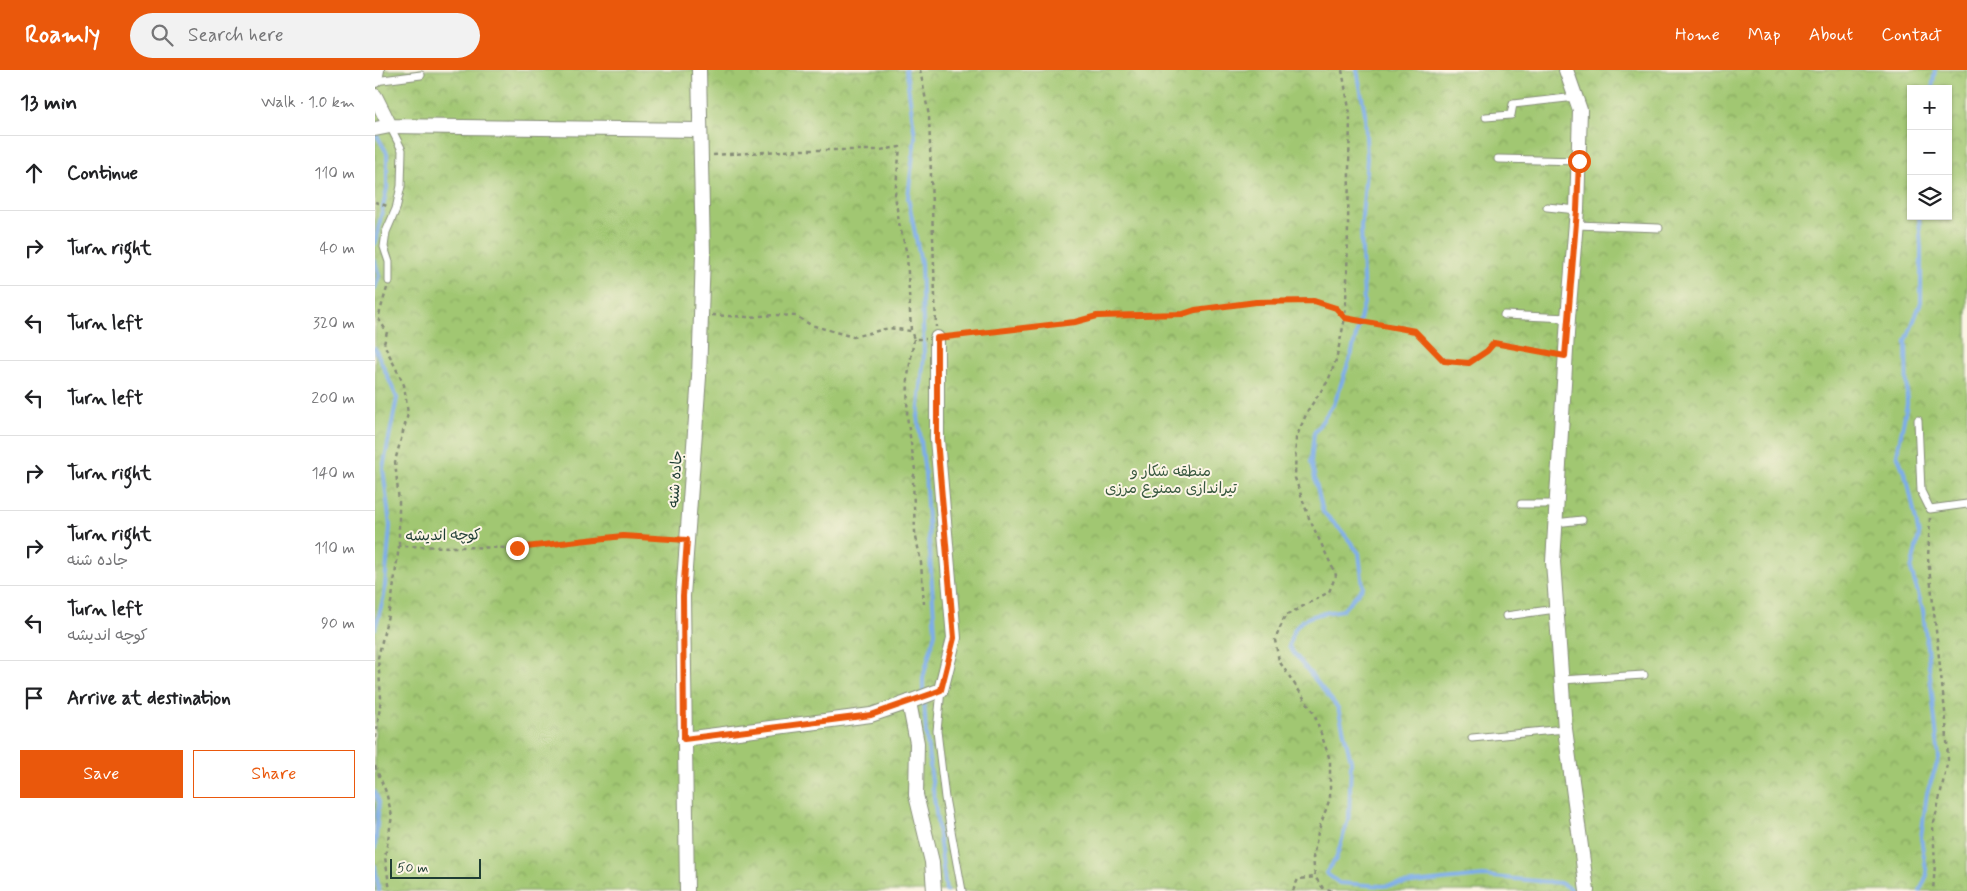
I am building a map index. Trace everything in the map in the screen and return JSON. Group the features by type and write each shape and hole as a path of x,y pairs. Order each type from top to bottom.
{"street":[{"path":"375,80 377,70"},
{"name":"جاده شنه","path":"687,891 683,596 699,377 703,254 699,70"},
{"path":"1566,70 1580,110 1579,161 1553,562 1565,729 1587,891"},
{"path":"375,96 382,128 701,130"},
{"path":"684,739 871,715 936,692 954,638 937,439 937,338"},
{"path":"912,700 917,743 916,795 932,862 934,891"}],"lane":[{"path":"375,80 421,76"},
{"path":"1486,117 1511,116 1513,104 1576,98"},
{"path":"382,128 402,150 401,186 386,232 385,247 389,262 389,281"},
{"path":"1498,159 1579,161"},
{"path":"1547,207 1577,210"},
{"path":"1576,225 1659,228"},
{"path":"1504,315 1568,318"},
{"path":"1918,420 1921,491 1930,509 1967,504"},
{"path":"1521,504 1557,504"},
{"path":"1555,523 1582,520"},
{"path":"1506,616 1556,609"},
{"path":"1561,680 1644,675"},
{"path":"936,692 937,731 945,798 962,891"},
{"path":"1472,738 1565,729"}],"path":[{"path":"919,70 929,116 937,338 1075,322 1097,316 1183,314 1195,310 1256,302 1314,301 1336,308 1345,318 1415,331 1444,361 1469,363 1487,351 1494,343 1565,356"},
{"path":"1334,891 1323,888 1315,877 1313,858 1318,832 1330,798 1330,760 1314,713 1279,661 1275,640 1285,616 1329,592 1336,575 1309,518 1295,478 1296,438 1308,410 1328,381 1336,360 1345,318 1350,114 1342,70"},
{"path":"701,155 801,150 880,150 900,147 895,195 907,254 911,331 915,339 908,376 907,416 915,470 913,480 915,532 921,563 924,604"},
{"path":"375,202 390,208"},
{"path":"389,281 378,318 387,332 385,344 404,385 408,414 395,461 399,502 399,546"},
{"path":"701,315 747,317 776,314 796,316 811,325 853,337 889,328 911,331"},
{"path":"1930,509 1928,558 1946,721 1948,760 1933,827 1935,864 1933,891"},
{"name":"کوچه اندیشه","path":"375,746 381,698 378,658 392,598 399,546 517,548 623,536 687,540"},
{"path":"375,766 386,792 392,816 385,857 390,891"},
{"path":"1293,891 1298,879 1315,877"}],"green space":[{"name":"منطقه شکار و تیراندازی ممنوع مرزی","path":"375,70 1967,70 1967,891 375,891"}],"waterway":[{"path":"906,70 915,137 908,198 921,263 924,356 918,417 925,474 935,633 923,678 923,693"},
{"path":"1357,70 1365,113 1367,159 1361,228 1364,303 1352,352 1335,402 1314,433 1311,462 1323,512 1341,530 1359,553 1363,587 1343,610 1315,615 1301,622 1292,636 1289,647 1338,708 1351,761 1349,817 1336,859 1326,873 1339,883 1382,886 1483,876 1560,883 1572,891"},
{"path":"1933,85 1935,70"},
{"path":"375,132 387,153 387,188 375,244"},
{"path":"1919,220 1921,302 1906,341 1907,404 1897,454 1908,483 1919,535 1911,570 1923,610 1939,758 1927,793 1921,838 1927,875 1920,891"},
{"path":"375,261 379,276 375,288"},
{"path":"375,348 397,398 383,468 390,526 384,596 375,629"},
{"path":"924,700 926,734 946,891"},
{"path":"375,792 379,802 375,848"},
{"path":"375,866 379,891"}],"route":[{"path":"517,548 623,536 687,540 683,596 684,739 871,715 931,694 941,690 954,638 937,439 937,338 1075,322 1097,316 1183,314 1195,310 1256,302 1314,301 1336,308 1345,318 1415,331 1444,361 1469,363 1487,351 1494,343 1565,356 1577,210 1579,161"}]}
